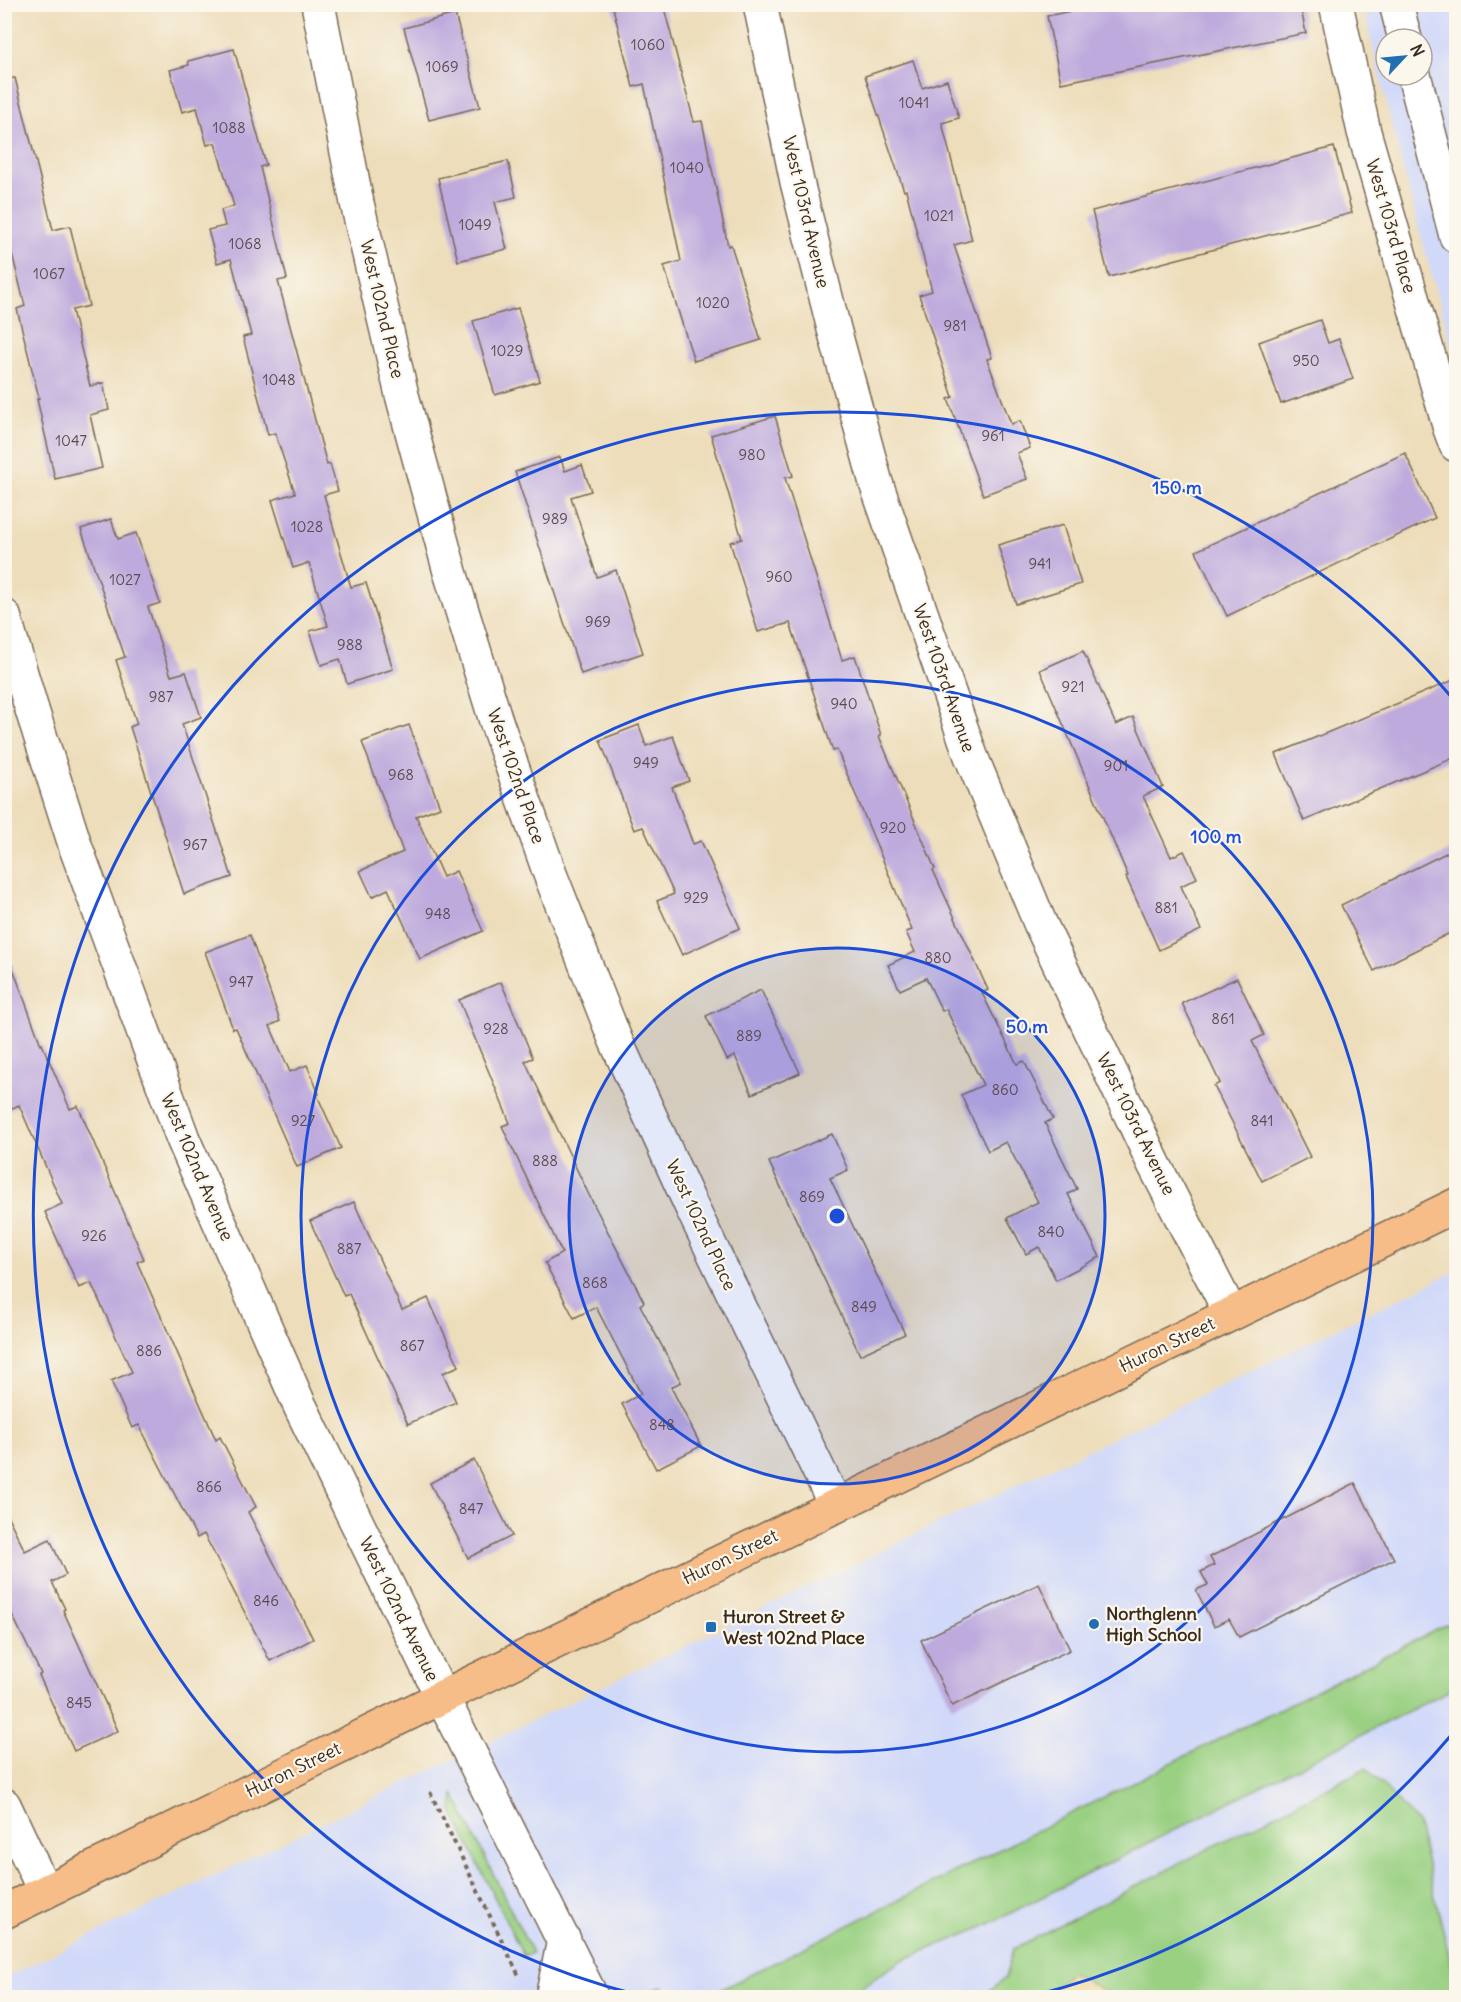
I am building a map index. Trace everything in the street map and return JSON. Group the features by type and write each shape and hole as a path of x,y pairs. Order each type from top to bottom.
{"main road":[{"name":"Huron Street","path":"4,1912 1456,1205"}],"street":[{"name":"West 102nd Place","path":"318,4 357,203 402,395 450,572 496,721 550,874 615,1039 692,1208 836,1506"},
{"name":"West 103rd Avenue","path":"760,4 797,182 876,483 971,756 1040,923 1154,1164 1231,1314"},
{"name":"West 103rd Place","path":"1336,4 1364,132 1456,445"},
{"path":"1396,4 1402,27"},
{"path":"1417,87 1456,236"},
{"name":"West 102nd Avenue","path":"4,616 76,848 183,1139 300,1406 592,1998"},
{"path":"4,1805 45,1892"},
{"path":"538,1992 564,1940"}],"path":[{"path":"430,1792 538,1992"}],"shaded area":[{"path":"1364,5 1456,5 1456,363 1382,87 1434,87 1434,27 1374,27 1374,53"},
{"name":"Northglenn High School","path":"1456,1271 1456,1997 5,1998 4,1978"}],"green space":[{"path":"1456,1620 1456,1687 981,1928 902,1960 847,1997 706,1997"},
{"path":"1366,1768 1417,1822 1456,1984 1456,1998 981,1998 1005,1978 1013,1949"},
{"path":"454,1794 532,1953 524,1957 452,1811"},
{"path":"663,1986 668,1997 640,1997"}],"sand":[{"path":"1071,1973 1100,1988 1111,1997 1043,1997"}],"building":[{"path":"612,4 663,4 694,122 702,121 728,246 731,245 761,340 694,361 664,266 681,261 644,84 633,87"},
{"path":"1104,4 1300,4 1306,33 1061,83 1047,16"},
{"path":"455,14 480,107 429,120 404,28"},
{"path":"234,49 266,165 260,167 287,279 278,281 327,465 330,464 338,491 324,495 351,587 366,583 393,669 347,684 340,659 321,665 310,631 328,626 309,563 293,568 272,500 295,493 275,433 268,435 243,337 251,335 231,259 217,263 208,230 225,226 221,210 234,206 215,143 207,145 197,108 182,112 170,70 189,65 188,61"},
{"path":"913,60 922,88 947,80 959,118 942,123 972,240 954,245 992,358 987,359 1011,424 1020,421 1030,448 1017,453 1027,479 983,495 948,399 953,397 919,295 932,291 906,190 904,191 865,76"},
{"path":"15,78 53,230 70,226 89,306 72,310 90,386 103,383 109,410 90,415 102,468 55,479 37,399 39,398 17,309 25,306 4,221 4,79"},
{"path":"1334,147 1352,213 1109,277 1092,211"},
{"path":"508,161 516,197 495,202 507,249 458,261 438,178"},
{"path":"518,308 540,381 495,395 473,321"},
{"path":"1320,320 1328,343 1339,339 1353,379 1281,404 1259,342"},
{"path":"775,416 793,476 785,478 842,660 855,656 881,735 879,736 935,869 933,870 988,990 982,993 1017,1064 1024,1061 1053,1119 1045,1123 1077,1189 1068,1194 1100,1257 1056,1280 1039,1247 1026,1254 1007,1218 1038,1202 1006,1142 988,1151 961,1095 983,1085 946,1009 942,1011 926,978 900,990 888,965 915,952 906,932 912,930 837,750 833,751 790,623 758,632 730,542 742,539 711,435"},
{"path":"1405,453 1435,518 1227,616 1196,551"},
{"path":"560,457 565,471 582,465 591,491 571,497 597,577 616,570 643,653 581,674 515,472"},
{"path":"111,519 118,539 136,533 160,603 148,607 171,676 186,672 201,717 182,724 232,877 184,894 130,727 137,724 116,660 125,657 81,529"},
{"path":"1063,525 1081,584 1016,604 998,545"},
{"path":"1083,651 1116,725 1133,717 1163,787 1143,796 1171,857 1184,851 1197,878 1181,886 1201,930 1159,950 1126,877 1128,876 1040,670"},
{"path":"1456,679 1456,757 1304,821 1276,754"},
{"path":"409,725 440,807 416,816 443,877 456,871 483,931 420,959 388,889 372,897 360,871 403,852 362,742"},
{"path":"639,725 646,746 673,736 689,781 672,787 693,844 701,841 740,928 682,955 657,901 674,894 643,827 634,830 600,740"},
{"path":"1456,848 1456,930 1374,971 1341,905"},
{"path":"250,935 280,1021 270,1026 290,1072 307,1065 319,1094 317,1095 341,1148 297,1167 236,1028 233,1029 205,952"},
{"path":"4,955 8,955 41,1045 70,1109 78,1106 144,1259 137,1262 216,1440 220,1437 256,1507 248,1512 313,1639 270,1661 204,1534 197,1538 139,1425 132,1428 111,1381 132,1372 91,1283 79,1288 45,1212 62,1204 19,1105 4,1112"},
{"path":"1237,978 1264,1035 1252,1041 1310,1157 1262,1181 1214,1086 1220,1083 1182,1003"},
{"path":"501,982 533,1058 525,1061 589,1195 644,1302 640,1305 681,1382 671,1387 701,1446 656,1469 622,1404 641,1394 596,1307 574,1318 545,1263 562,1253 502,1126 510,1123 459,1000"},
{"path":"761,990 800,1073 752,1094 735,1056 727,1060 706,1016"},
{"path":"832,1134 848,1170 830,1178 905,1334 860,1355 769,1162"},
{"path":"354,1202 402,1310 428,1298 459,1366 443,1373 456,1402 408,1424 349,1294 344,1296 310,1221"},
{"path":"474,1460 512,1536 468,1558 430,1483"},
{"path":"1355,1483 1394,1559 1239,1637 1229,1619 1214,1626 1196,1590 1208,1585 1201,1572 1214,1565 1210,1557"},
{"path":"4,1509 25,1551 50,1539 66,1575 52,1582 118,1731 74,1751 39,1675 41,1674 4,1598"},
{"path":"1039,1584 1070,1650 952,1706 921,1640"}],"place":[{"name":"Northglenn High School","path":"1094,1624"},
{"name":"Huron Street & West 102nd Place","path":"711,1627"}]}
